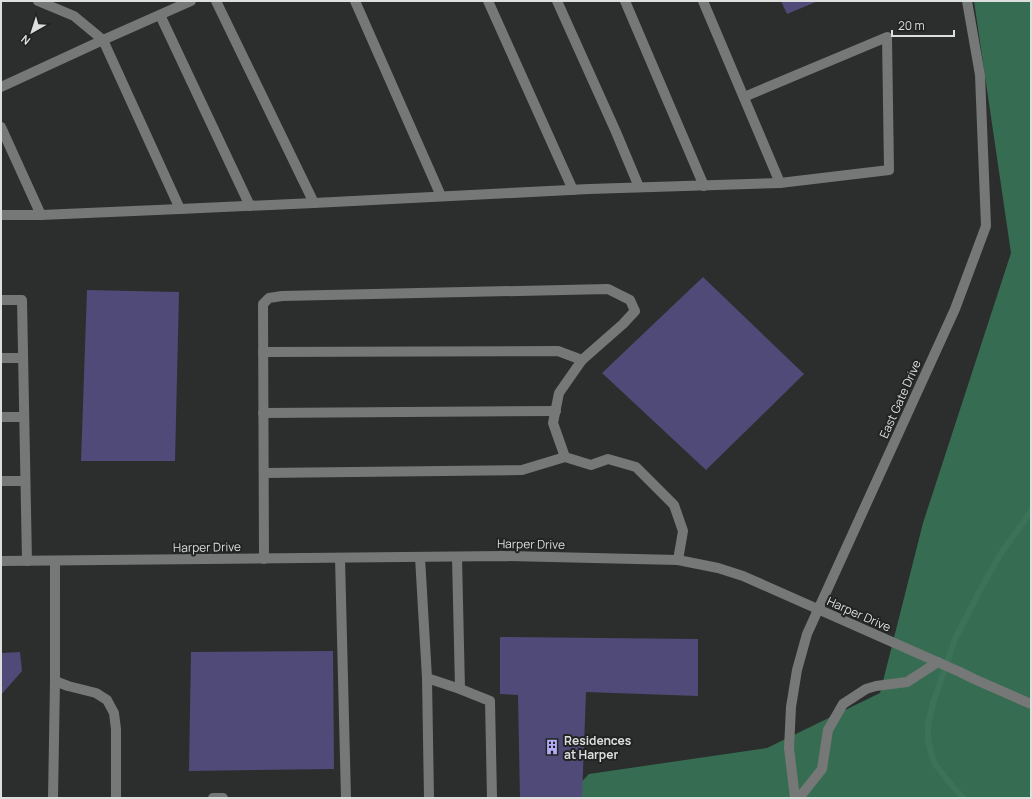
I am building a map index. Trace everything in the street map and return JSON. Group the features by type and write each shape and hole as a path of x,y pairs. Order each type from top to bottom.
{"street":[{"path":"38,1 74,16 103,40 180,209"},
{"path":"1,86 191,1"},
{"path":"216,1 314,203"},
{"path":"355,1 441,196"},
{"path":"488,1 573,190"},
{"path":"557,1 640,187"},
{"path":"625,1 704,186"},
{"path":"703,1 780,183"},
{"name":"East Gate Drive","path":"795,798 789,748 791,707 797,670 807,634 955,309 986,226 980,75 967,1"},
{"path":"160,15 250,206"},
{"path":"1,215 41,215 250,206 640,187 780,183 889,170 887,37 744,97"},
{"path":"1,127 41,215"},
{"path":"264,559 263,304 269,298 282,296 608,289 630,300 634,311 623,324 582,360 559,393 554,423 565,457"},
{"path":"1,300 22,300 26,561"},
{"path":"263,352 558,351 582,360"},
{"path":"1,358 23,358"},
{"path":"264,413 556,411"},
{"path":"1,417 24,417"},
{"path":"264,473 522,470 565,457 591,465 608,459 636,467 674,505 683,531 678,560"},
{"path":"1,481 25,481"},
{"name":"Harper Drive","path":"1,561 503,556 678,560 718,568 742,576 1031,704"},
{"path":"420,557 427,678 429,798"},
{"path":"457,557 460,689"},
{"path":"340,558 346,798"},
{"path":"53,798 55,561"},
{"path":"799,798 822,768 828,730 843,704 866,689 876,686 907,682 938,662"},
{"path":"427,678 490,701 492,798"},
{"path":"55,681 96,693 107,700 114,713 116,729 116,798"},
{"path":"213,798 223,798"}],"green space":[{"path":"974,1 1031,1 1031,798 566,798 589,774 767,748 880,693 923,523 1011,253"}],"building":[{"path":"781,1 818,1 787,14"},
{"path":"703,277 804,374 706,470 602,373"},
{"path":"87,290 179,292 175,461 81,461"},
{"name":"Residences at Harper","path":"500,637 698,639 698,696 586,692 582,798 520,798 518,695 500,694"},
{"path":"333,651 334,769 189,771 191,652"},
{"path":"20,652 22,671 1,695 1,653"}],"waterway":[{"path":"963,798 935,764 931,753 928,739 928,725 933,703 955,639 980,590 1000,555 1031,511"}],"place":[{"name":"Residences at Harper","path":"552,747"}]}
